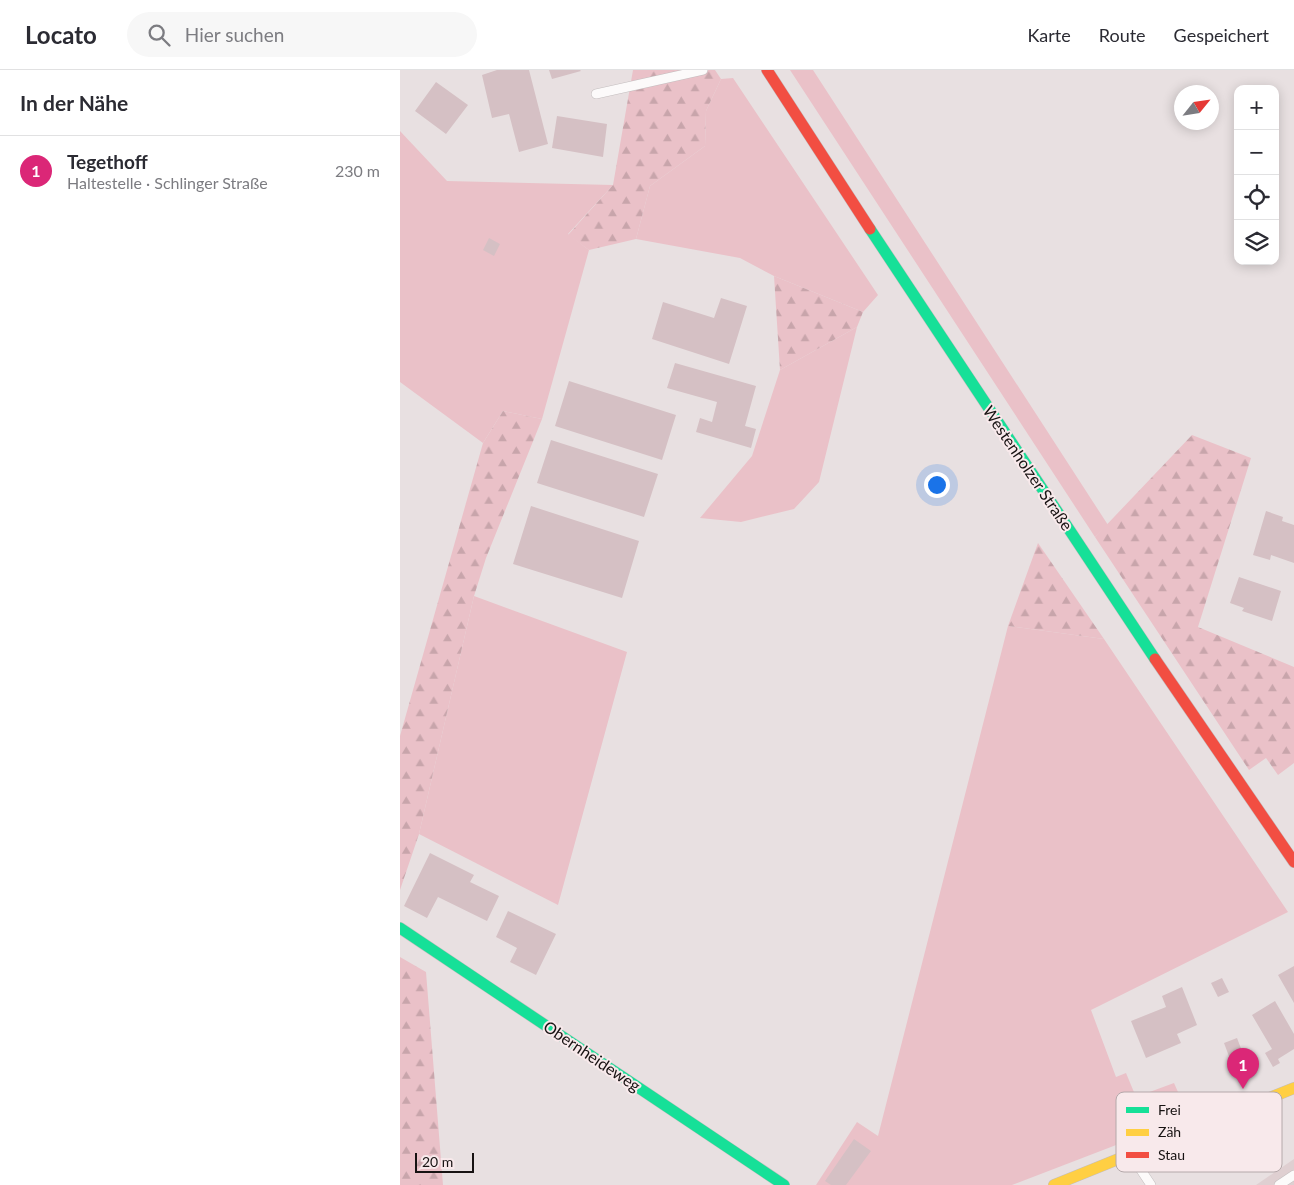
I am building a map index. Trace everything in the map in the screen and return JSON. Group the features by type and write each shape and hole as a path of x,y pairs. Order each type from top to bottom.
{"main road":[{"name":"Westenholzer Straße","path":"767,70 908,289 1232,775 1294,862"},
{"name":"Obernheideweg","path":"400,928 784,1185"},
{"path":"1282,1093 1294,1088"},
{"path":"1054,1185 1116,1160"}],"lane":[{"path":"596,94 703,70"},
{"path":"1142,1172 1151,1185"},
{"path":"1279,1185 1294,1175"}],"shaded area":[{"path":"1294,1159 1294,1185 1256,1185 1275,1172 1282,1172 1282,1167"}],"green space":[{"path":"633,70 715,70 721,79 706,111 705,146 650,186 636,239 589,250 568,235 613,185"},
{"path":"790,70 813,70 1108,525 1095,537"},
{"path":"733,78 878,295 863,312 774,276 740,258 636,239 650,186 705,146 706,111 721,79"},
{"path":"400,131 447,181 613,185 568,234 589,250 542,419 503,411 483,443 400,382"},
{"path":"774,276 863,312 857,327 780,370"},
{"path":"857,327 819,482 794,509 741,522 700,518 752,456 780,370"},
{"path":"503,411 542,419 486,558 474,596 419,834 400,890 400,736 483,443"},
{"path":"1192,435 1251,458 1198,627 1294,667 1294,763 1278,775 1266,758 1249,770 1095,537"},
{"path":"1038,543 1104,639 1008,626"},
{"path":"474,596 627,652 558,905 419,834"},
{"path":"1008,626 1104,639 1288,912 1091,1010 1116,1077 1126,1073 1134,1092 1116,1092 1116,1145 1012,1185 816,1185 857,1122 878,1136"},
{"path":"400,957 426,972 443,1185 400,1185"},
{"path":"1174,1083 1178,1092 1150,1092"}],"building":[{"path":"497,70 529,70 548,144 519,152 509,114 492,118 482,75"},
{"path":"549,70 580,70 581,71 552,79"},
{"path":"436,82 468,105 446,134 415,111"},
{"path":"557,116 607,124 603,157 552,148"},
{"path":"489,238 500,244 494,256 483,250"},
{"path":"721,298 747,306 729,364 652,339 663,302 714,318"},
{"path":"675,363 756,386 745,426 756,429 751,448 696,432 700,418 712,422 717,402 667,388"},
{"path":"569,381 676,415 662,460 555,426"},
{"path":"551,440 658,474 644,517 537,483"},
{"path":"531,506 639,541 622,598 513,564"},
{"path":"1266,511 1283,517 1282,521 1294,525 1294,563 1271,555 1270,560 1253,555"},
{"path":"1239,577 1281,591 1272,621 1242,611 1244,608 1230,603"},
{"path":"430,853 474,875 470,882 499,896 487,921 438,897 427,918 404,906"},
{"path":"508,911 556,934 536,975 510,962 517,948 496,937"},
{"path":"1294,966 1294,1003 1278,975"},
{"path":"1222,978 1229,992 1218,997 1211,983"},
{"path":"1182,987 1197,1025 1177,1034 1181,1043 1146,1058 1131,1021 1166,1007 1162,996"},
{"path":"1275,1001 1294,1034 1294,1049 1278,1059 1280,1063 1273,1067 1265,1053 1272,1049 1252,1015"},
{"path":"1237,1038 1252,1077 1239,1083 1224,1043"},
{"path":"854,1139 871,1151 846,1185 831,1185 825,1181"}],"traffic: fast":[{"path":"870,229 1155,659"},
{"path":"400,928 784,1185"}],"traffic: slow":[{"path":"1282,1093 1294,1088"},
{"path":"1054,1185 1116,1160"}],"traffic: jam":[{"path":"767,70 870,229"},
{"path":"1155,659 1294,862"}],"place":[{"name":"Tegethoff","path":"1243,1089"}]}
